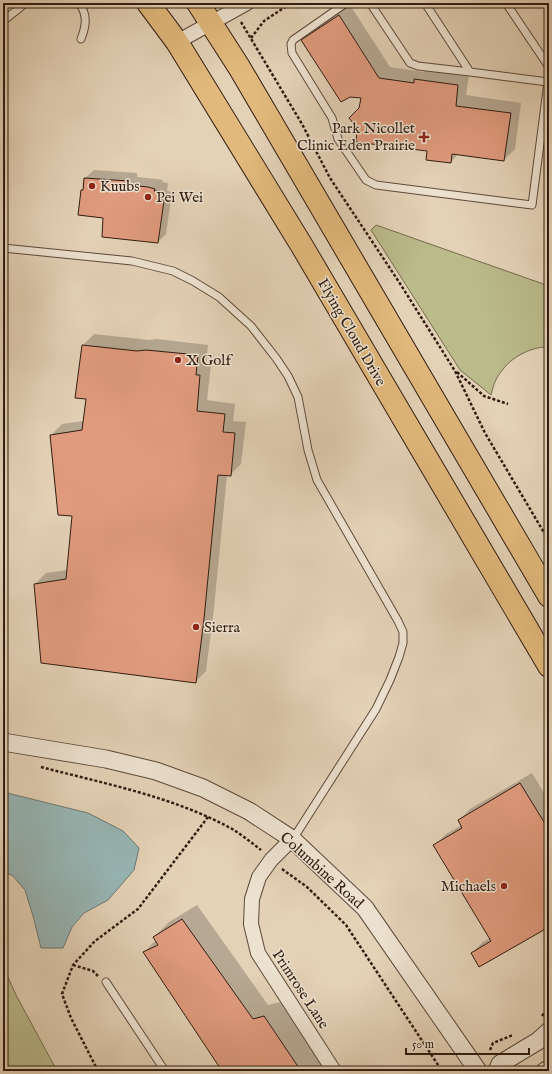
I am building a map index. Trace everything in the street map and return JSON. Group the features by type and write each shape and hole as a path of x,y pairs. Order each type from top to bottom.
{"main road":[{"name":"Flying Cloud Drive","path":"148,3 177,42 302,246 549,666"},
{"path":"198,3 239,67 549,596"}],"street":[{"path":"177,42 247,3"},
{"name":"Columbine Road","path":"3,742 106,759 156,771 203,788 249,811 292,839 365,908 478,1071"},
{"name":"Primrose Lane","path":"292,839 271,860 259,877 252,899 251,924 258,953 334,1071"},
{"path":"497,1071 500,1064 538,1041 549,1031"},
{"path":"545,1071 549,1069"}],"lane":[{"path":"3,21 17,6 25,3"},
{"path":"79,3 86,18 85,30 81,39"},
{"path":"346,3 293,40 291,48 292,53 332,118 338,139 366,180 376,185 532,205 549,79 470,72 418,66 410,63 370,3"},
{"path":"425,3 470,72"},
{"path":"506,3 549,67"},
{"path":"3,134 3,169"},
{"path":"3,248 132,261 173,271 219,297 251,326 288,376 298,397 308,450 317,480 403,632 403,643 399,657 376,709 292,839"},
{"path":"106,982 165,1071"}],"path":[{"path":"251,38 264,21 291,3"},
{"path":"234,11 302,124 330,178 399,282 455,371 485,433 549,541"},
{"path":"455,371 484,396 508,404"},
{"path":"98,1071 71,1018 62,994 73,965 95,941 138,909 208,817"},
{"path":"73,965 88,971 93,971 100,979 106,982"}],"green space":[{"path":"376,225 549,286 549,327 547,347 527,351 510,362 497,377 491,395 460,370 371,230"},
{"path":"3,966 16,995 57,1071 3,1071"}],"water":[{"path":"3,792 88,813 123,831 139,848 134,870 108,900 84,913 72,927 63,948 41,948 25,890 12,875 3,873"}],"building":[{"path":"339,15 379,78 414,83 414,79 458,85 456,106 511,113 504,161 452,154 451,163 426,160 427,151 356,142 357,128 349,118 359,108 361,98 350,97 341,102 301,40"},
{"path":"84,178 129,181 129,185 148,187 155,189 154,191 160,191 159,199 164,201 158,243 102,237 103,218 78,215"},
{"path":"82,345 137,351 146,350 198,355 196,375 200,375 197,411 225,414 223,432 235,433 231,476 218,475 204,619 196,683 41,663 34,584 66,579 72,516 58,515 50,435 82,430 86,399 75,398"},
{"name":"Michaels","path":"520,783 549,830 549,927 479,967 471,953 491,941 433,845 462,828 458,820"},
{"path":"182,919 253,1019 264,1016 301,1071 222,1071 143,952 158,945 153,937"}],"place":[{"name":"Park Nicollet Clinic Eden Prairie","path":"424,137"},
{"name":"Kuubs","path":"92,186"},
{"name":"Pei Wei","path":"148,197"},
{"name":"X Golf","path":"178,360"},
{"name":"Sierra","path":"196,627"},
{"name":"Michaels","path":"504,886"}]}
